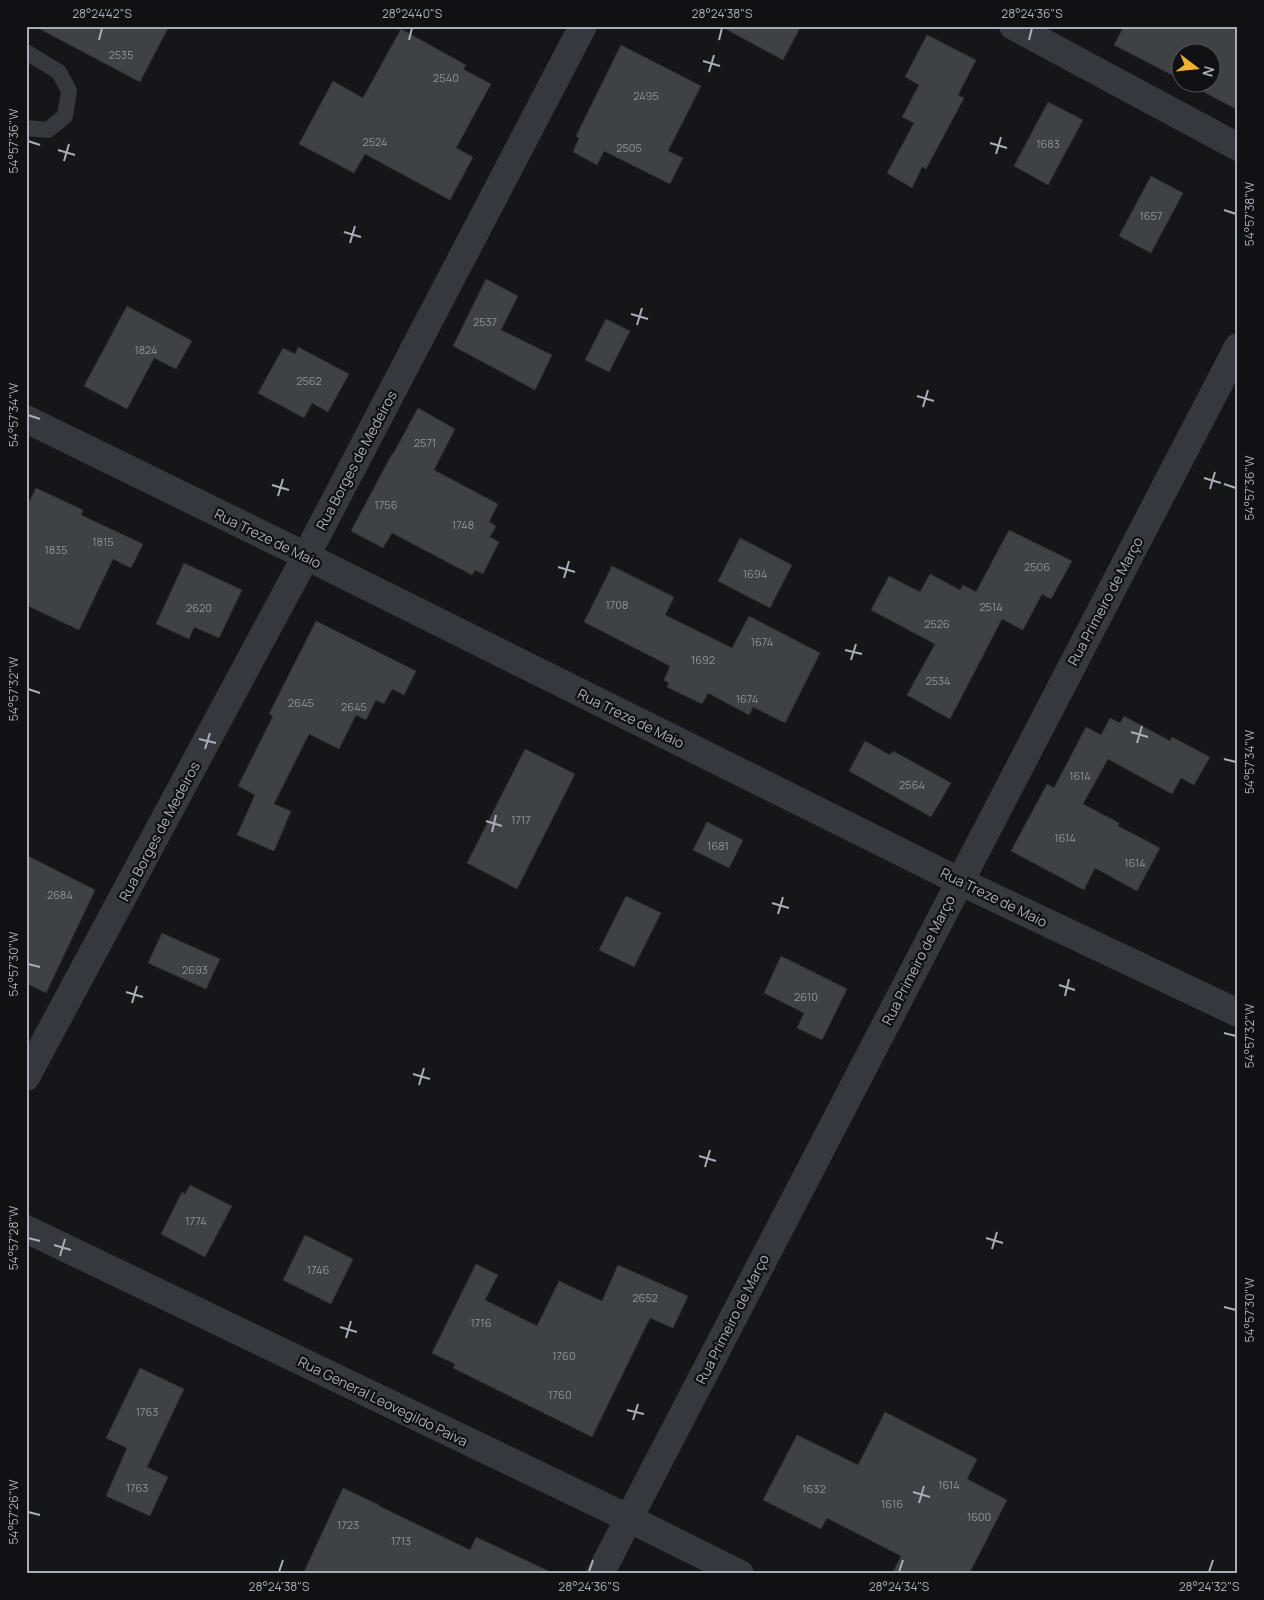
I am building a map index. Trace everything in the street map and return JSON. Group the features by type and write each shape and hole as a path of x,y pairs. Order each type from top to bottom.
{"street":[{"name":"Rua Borges de Medeiros","path":"26,1077 306,556 583,26"},
{"path":"1013,26 1238,147"},
{"name":"Rua Primeiro de Março","path":"600,1574 1238,347"},
{"name":"Rua Treze de Maio","path":"26,419 960,881 1238,1013"},
{"name":"Rua General Leovegildo Paiva","path":"26,1229 628,1518 740,1574"}],"lane":[{"path":"26,52 59,72 69,91 65,116 60,121 48,130 26,128"}],"building":[{"path":"34,26 169,26 140,82"},
{"path":"720,26 801,26 783,60"},
{"path":"1124,26 1238,26 1238,110 1204,92 1222,92 1222,42 1172,42 1172,75 1114,45"},
{"path":"401,29 466,65 463,69 491,84 456,148 473,157 450,200 365,154 354,173 299,144 333,81 363,98"},
{"path":"927,35 976,60 958,95 964,98 926,169 922,167 912,188 887,173 914,123 902,117 919,85 905,77"},
{"path":"621,45 701,86 668,151 683,158 670,184 604,151 597,165 573,152 579,138 576,136"},
{"path":"1048,102 1083,120 1048,185 1014,166"},
{"path":"1151,176 1183,193 1151,253 1119,236"},
{"path":"486,279 518,296 501,330 552,355 535,390 453,346"},
{"path":"127,306 192,341 176,369 154,358 127,409 84,386"},
{"path":"606,319 630,331 609,372 585,360"},
{"path":"298,347 349,374 328,412 312,403 304,418 258,393 283,348 295,354"},
{"path":"418,408 455,429 434,470 498,504 489,522 496,526 490,537 499,542 483,574 475,570 472,575 392,533 383,548 351,531"},
{"path":"36,488 83,510 81,515 143,544 131,568 113,559 79,630 26,605 26,508"},
{"path":"1009,530 1072,561 1051,599 1042,594 1023,630 1002,619 950,719 907,695 935,644 871,610 889,576 920,592 930,574 960,590 963,585 976,592"},
{"path":"740,538 792,565 770,608 718,581"},
{"path":"184,563 242,590 219,638 194,627 189,639 156,624"},
{"path":"612,566 674,597 665,615 732,648 749,616 820,653 785,723 753,707 749,715 708,693 702,704 667,687 669,683 664,680 670,666 584,622"},
{"path":"316,621 416,671 404,695 392,689 384,704 376,700 366,720 356,715 339,749 309,734 274,804 291,811 274,851 237,835 255,795 238,786 273,716 269,714"},
{"path":"1124,716 1170,741 1172,737 1210,757 1194,785 1181,778 1172,794 1108,759 1083,804 1119,823 1118,826 1160,848 1137,891 1095,868 1084,890 1011,851 1047,784 1054,788 1086,727 1101,735 1110,718 1120,723"},
{"path":"865,741 890,755 893,751 951,783 931,817 849,771"},
{"path":"525,749 575,774 517,889 467,863"},
{"path":"707,822 743,840 729,868 693,850"},
{"path":"26,855 95,890 46,993 26,983"},
{"path":"626,896 661,913 634,967 599,950"},
{"path":"162,933 220,959 206,989 148,963"},
{"path":"781,956 847,989 822,1040 797,1028 804,1013 764,993"},
{"path":"190,1185 232,1206 205,1257 161,1234 182,1192 185,1194"},
{"path":"305,1235 353,1259 331,1304 283,1280"},
{"path":"476,1264 498,1275 485,1300 537,1326 559,1281 602,1301 618,1265 688,1296 673,1328 650,1318 592,1437 453,1368 455,1364 432,1353"},
{"path":"140,1368 184,1389 147,1467 168,1477 150,1516 106,1496 127,1448 106,1438"},
{"path":"885,1412 977,1459 967,1479 1007,1500 969,1574 892,1574 901,1556 827,1518 821,1529 763,1500 797,1435 858,1465"},
{"path":"343,1488 470,1550 476,1537 555,1574 303,1574"}]}
